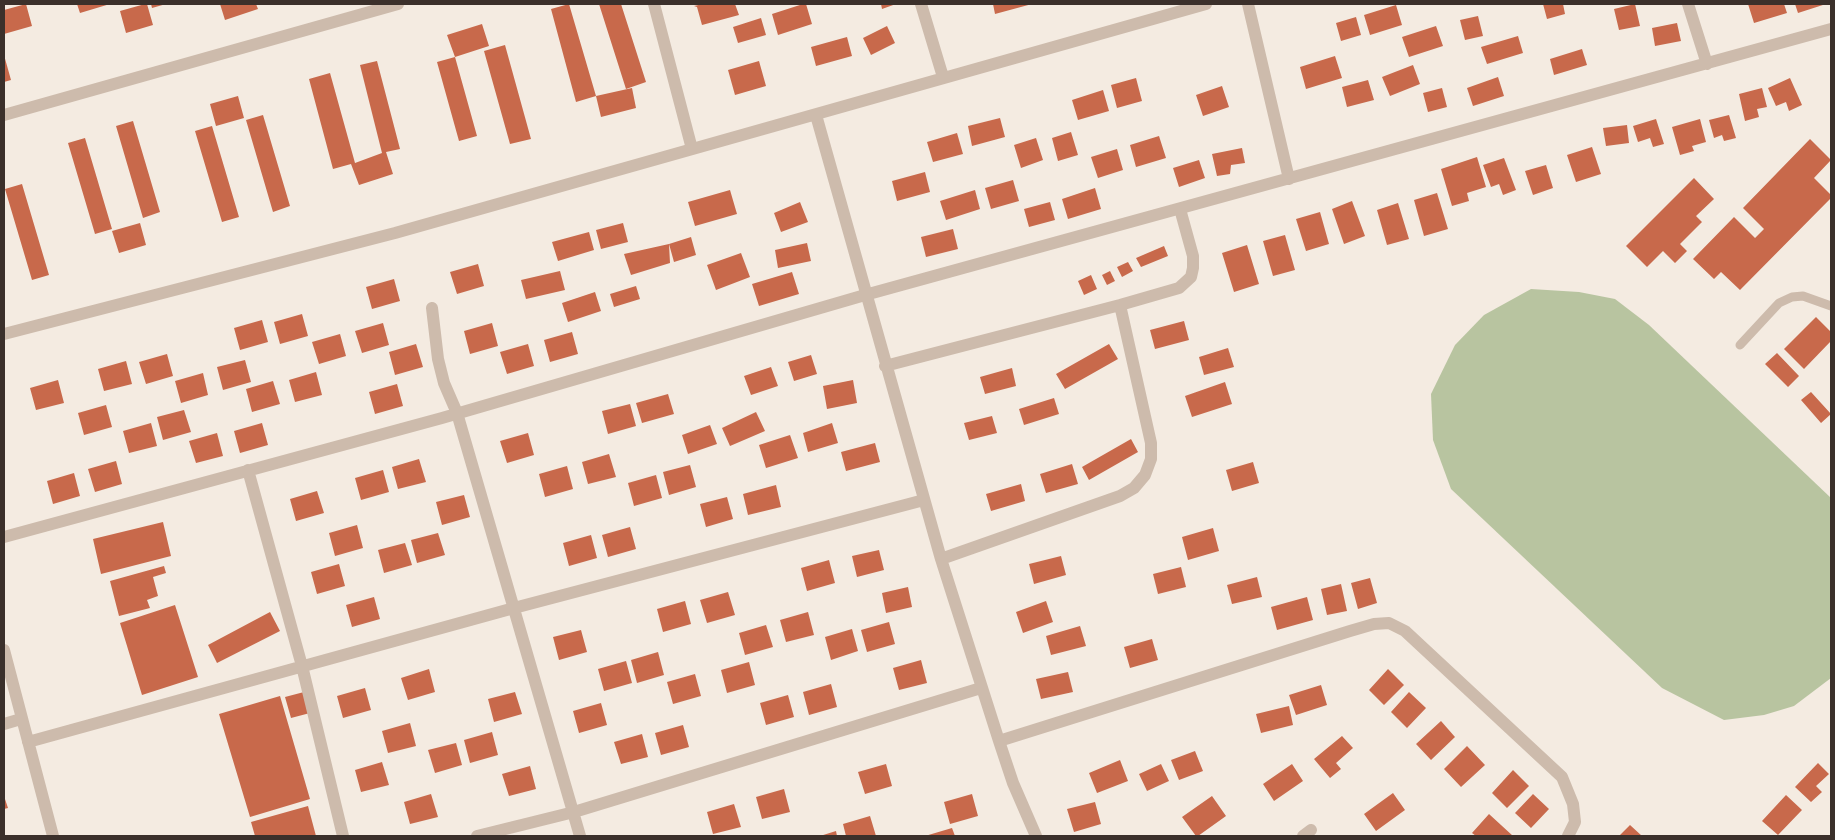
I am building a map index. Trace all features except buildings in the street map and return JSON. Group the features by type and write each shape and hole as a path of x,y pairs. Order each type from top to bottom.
{"street":[{"path":"4,115 398,4"},
{"path":"654,4 692,149"},
{"path":"921,4 943,77"},
{"path":"4,334 395,233 1206,4"},
{"path":"1248,4 1289,179"},
{"path":"1688,4 1707,64"},
{"path":"4,537 457,414 865,295 1831,29"},
{"path":"816,115 865,295 941,559 1013,783 1036,836"},
{"path":"885,366 1179,288 1191,276 1193,268 1193,256 1180,209"},
{"path":"941,559 1120,496 1134,488 1145,475 1151,459 1151,443 1120,305"},
{"path":"432,308 438,359 444,383 457,414 580,836"},
{"path":"248,470 302,666 343,836"},
{"path":"28,742 514,608 924,500"},
{"path":"999,741 1350,631 1374,624 1389,623 1405,631 1562,777 1573,804 1576,822 1568,836"},
{"path":"4,650 53,836"},
{"path":"476,836 574,812 981,688"},
{"path":"4,724 21,718"}],"lane":[{"path":"1740,345 1779,303 1792,297 1803,296 1831,306"}],"green space":[{"path":"1531,289 1579,292 1615,299 1649,325 1831,498 1831,678 1794,706 1764,715 1724,720 1662,688 1451,489 1433,440 1431,394 1455,345 1484,315"}]}
